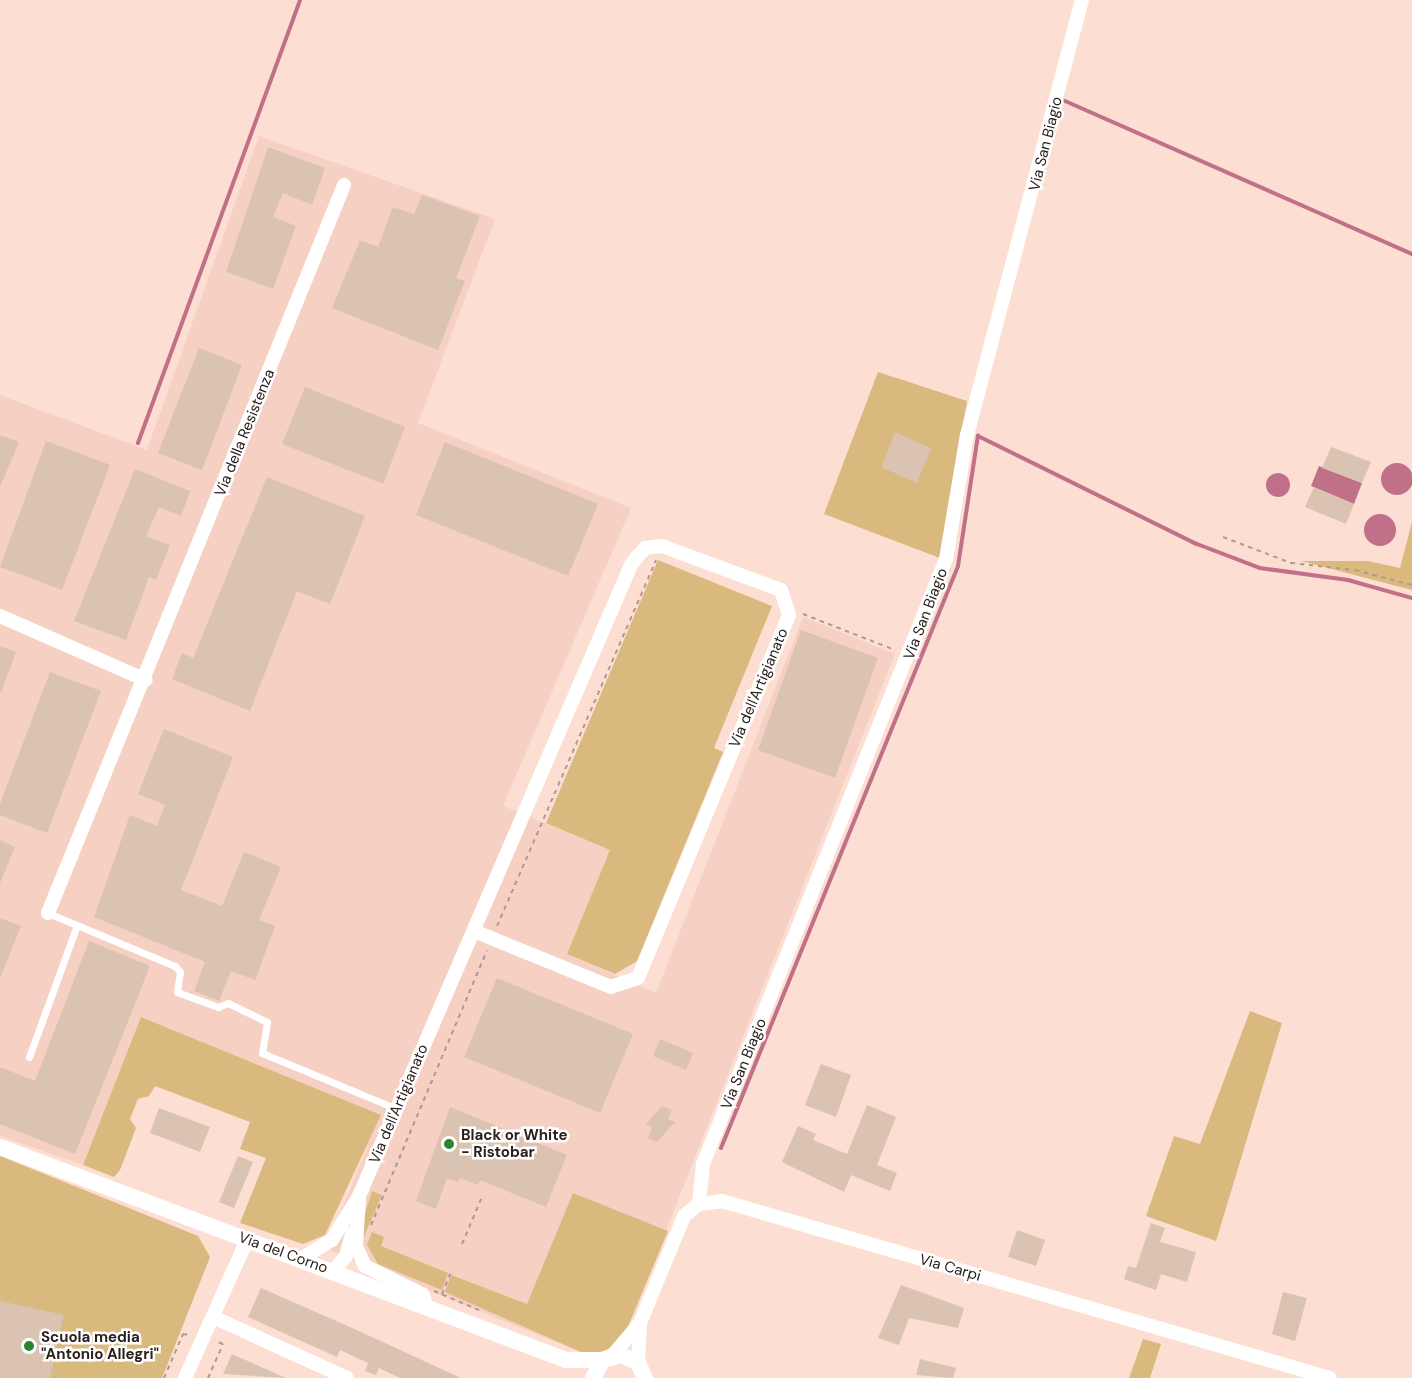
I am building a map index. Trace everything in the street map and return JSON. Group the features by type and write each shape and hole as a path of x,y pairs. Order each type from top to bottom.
{"street":[{"name":"Via San Biagio","path":"699,1204 703,1164 910,656 946,559 967,435 1082,0"},
{"name":"Via della Resistenza","path":"48,913 146,680 344,185"},
{"name":"Via dell'Artigianato","path":"301,1259 332,1240 359,1196 631,565 643,550 662,546 781,590 790,609 638,978 611,987 474,931"},
{"path":"0,616 146,680"},
{"name":"Via del Corno","path":"0,1147 566,1360 586,1378"},
{"path":"333,1271 351,1243 359,1196"},
{"path":"359,1196 356,1246 365,1266 422,1294 427,1307"},
{"name":"Via Carpi","path":"699,1204 722,1201 1330,1378"},
{"path":"592,1378 640,1323 684,1216 699,1204"},
{"path":"185,1378 247,1240"},
{"path":"213,1317 347,1378"},
{"path":"608,1358 644,1373 640,1323"},
{"name":"Via del Corno","path":"566,1360 608,1358"}],"lane":[{"path":"48,913 175,966 180,972 177,992 218,1007 228,1003 267,1022 262,1053 397,1109"},
{"path":"29,1057 77,925"}],"path":[{"path":"1223,537 1291,563 1355,570 1412,585"},
{"path":"369,1230 492,938 658,557"},
{"path":"790,609 910,656"},
{"path":"462,1244 481,1199"},
{"path":"442,1294 450,1274"},
{"path":"431,1289 481,1311"},
{"path":"208,1378 223,1344 214,1341 216,1332"},
{"path":"164,1378 182,1337"}],"shaded area":[{"path":"259,136 495,219 418,423 631,508 503,806 611,850 567,954 656,993 803,617 895,654 624,1336 590,1356 326,1249 380,1115 142,1017 83,1165 0,1136 0,395 147,450"},
{"path":"878,372 967,401 940,558 824,514"},
{"path":"1397,463 1408,468 1413,479 1408,490 1397,495 1386,490 1381,479 1386,468"},
{"path":"1319,466 1362,483 1354,504 1311,486"},
{"path":"1273,473 1283,473 1290,480 1290,490 1283,497 1273,497 1266,490 1266,480"},
{"path":"1380,514 1392,518 1396,530 1392,542 1380,546 1368,542 1364,530 1368,518"},
{"path":"1412,522 1412,590 1301,561 1368,561 1400,568"},
{"path":"658,560 772,606 714,748 723,752 637,961 615,974 567,954 610,850 546,823"},
{"path":"1250,1011 1282,1023 1216,1241 1146,1216 1174,1136 1200,1144"},
{"path":"141,1017 381,1115 325,1235 303,1244 240,1223 266,1158 240,1149 250,1122 155,1086 149,1096 138,1099 130,1119 136,1128 120,1170 114,1177 83,1165"},
{"path":"0,1156 198,1236 210,1257 162,1378 0,1378"},
{"path":"372,1191 382,1195 361,1243 364,1217"},
{"path":"573,1193 668,1231 624,1336 618,1345 590,1356 445,1292 451,1275 527,1304"},
{"path":"372,1232 384,1237 381,1246 448,1273 442,1290 378,1264 367,1245"},
{"path":"1143,1339 1161,1344 1150,1378 1129,1378"}],"building":[{"path":"268,147 325,168 312,205 283,193 273,217 296,226 273,289 226,272"},
{"path":"422,195 480,216 456,278 465,281 438,350 332,308 360,240 378,247 393,207 414,214"},
{"path":"199,348 242,365 202,470 158,453"},
{"path":"305,387 405,427 383,484 282,444"},
{"path":"895,432 931,448 917,483 881,467"},
{"path":"0,435 19,442 0,487"},
{"path":"46,441 110,465 62,590 0,567"},
{"path":"445,442 598,504 568,576 416,515"},
{"path":"1331,447 1371,462 1362,483 1322,468"},
{"path":"135,469 190,491 181,516 159,507 146,536 170,545 156,580 149,577 126,640 74,621"},
{"path":"267,477 365,516 330,604 297,591 250,711 172,679 182,653 193,658"},
{"path":"1314,487 1354,504 1346,524 1305,507"},
{"path":"801,630 878,658 835,778 758,750"},
{"path":"0,646 16,652 1,692 0,692"},
{"path":"50,672 101,691 47,833 0,815 0,804"},
{"path":"164,729 233,757 181,890 222,906 244,852 281,867 259,920 275,926 255,980 231,971 219,1001 194,991 205,962 94,917 130,815 157,826 165,805 138,794"},
{"path":"0,840 15,847 0,883"},
{"path":"0,918 21,926 1,976 0,976"},
{"path":"89,941 150,966 75,1154 0,1124 0,1067 35,1081"},
{"path":"497,978 633,1034 600,1113 464,1057"},
{"path":"660,1039 693,1053 686,1070 653,1056"},
{"path":"821,1064 851,1075 836,1117 805,1105"},
{"path":"867,1105 896,1117 877,1165 897,1173 890,1191 851,1175 844,1192 782,1162 798,1126 816,1134 813,1140 847,1154"},
{"path":"662,1106 672,1110 668,1119 675,1122 657,1142 648,1138 652,1127 646,1124"},
{"path":"450,1107 567,1155 546,1207 480,1180 478,1185 460,1178 458,1182 447,1178 436,1209 416,1201"},
{"path":"159,1108 210,1127 200,1152 150,1133"},
{"path":"238,1156 253,1162 234,1208 219,1202"},
{"path":"1151,1223 1165,1228 1160,1242 1196,1252 1187,1282 1161,1274 1156,1290 1124,1279 1128,1266 1136,1268"},
{"path":"1017,1230 1045,1240 1036,1266 1008,1257"},
{"path":"901,1285 964,1308 958,1328 909,1318 899,1345 878,1338"},
{"path":"261,1288 461,1378 400,1378 379,1368 376,1375 365,1371 368,1363 340,1350 337,1357 248,1317"},
{"path":"1283,1292 1307,1298 1295,1341 1272,1334"},
{"name":"Scuola media \"Antonio Allegri\"","path":"0,1301 64,1315 50,1378 0,1378"},
{"path":"232,1354 286,1378 223,1374"},
{"path":"920,1359 956,1368 953,1378 916,1375"}],"waterway":[{"path":"138,443 300,0"},
{"path":"1065,101 1412,254"},
{"path":"721,1148 958,566 978,436 1197,544 1260,568 1348,580 1412,598"}],"place":[{"name":"Black or White - Ristobar","path":"449,1144"},
{"name":"Scuola media \"Antonio Allegri\"","path":"29,1346"}]}
